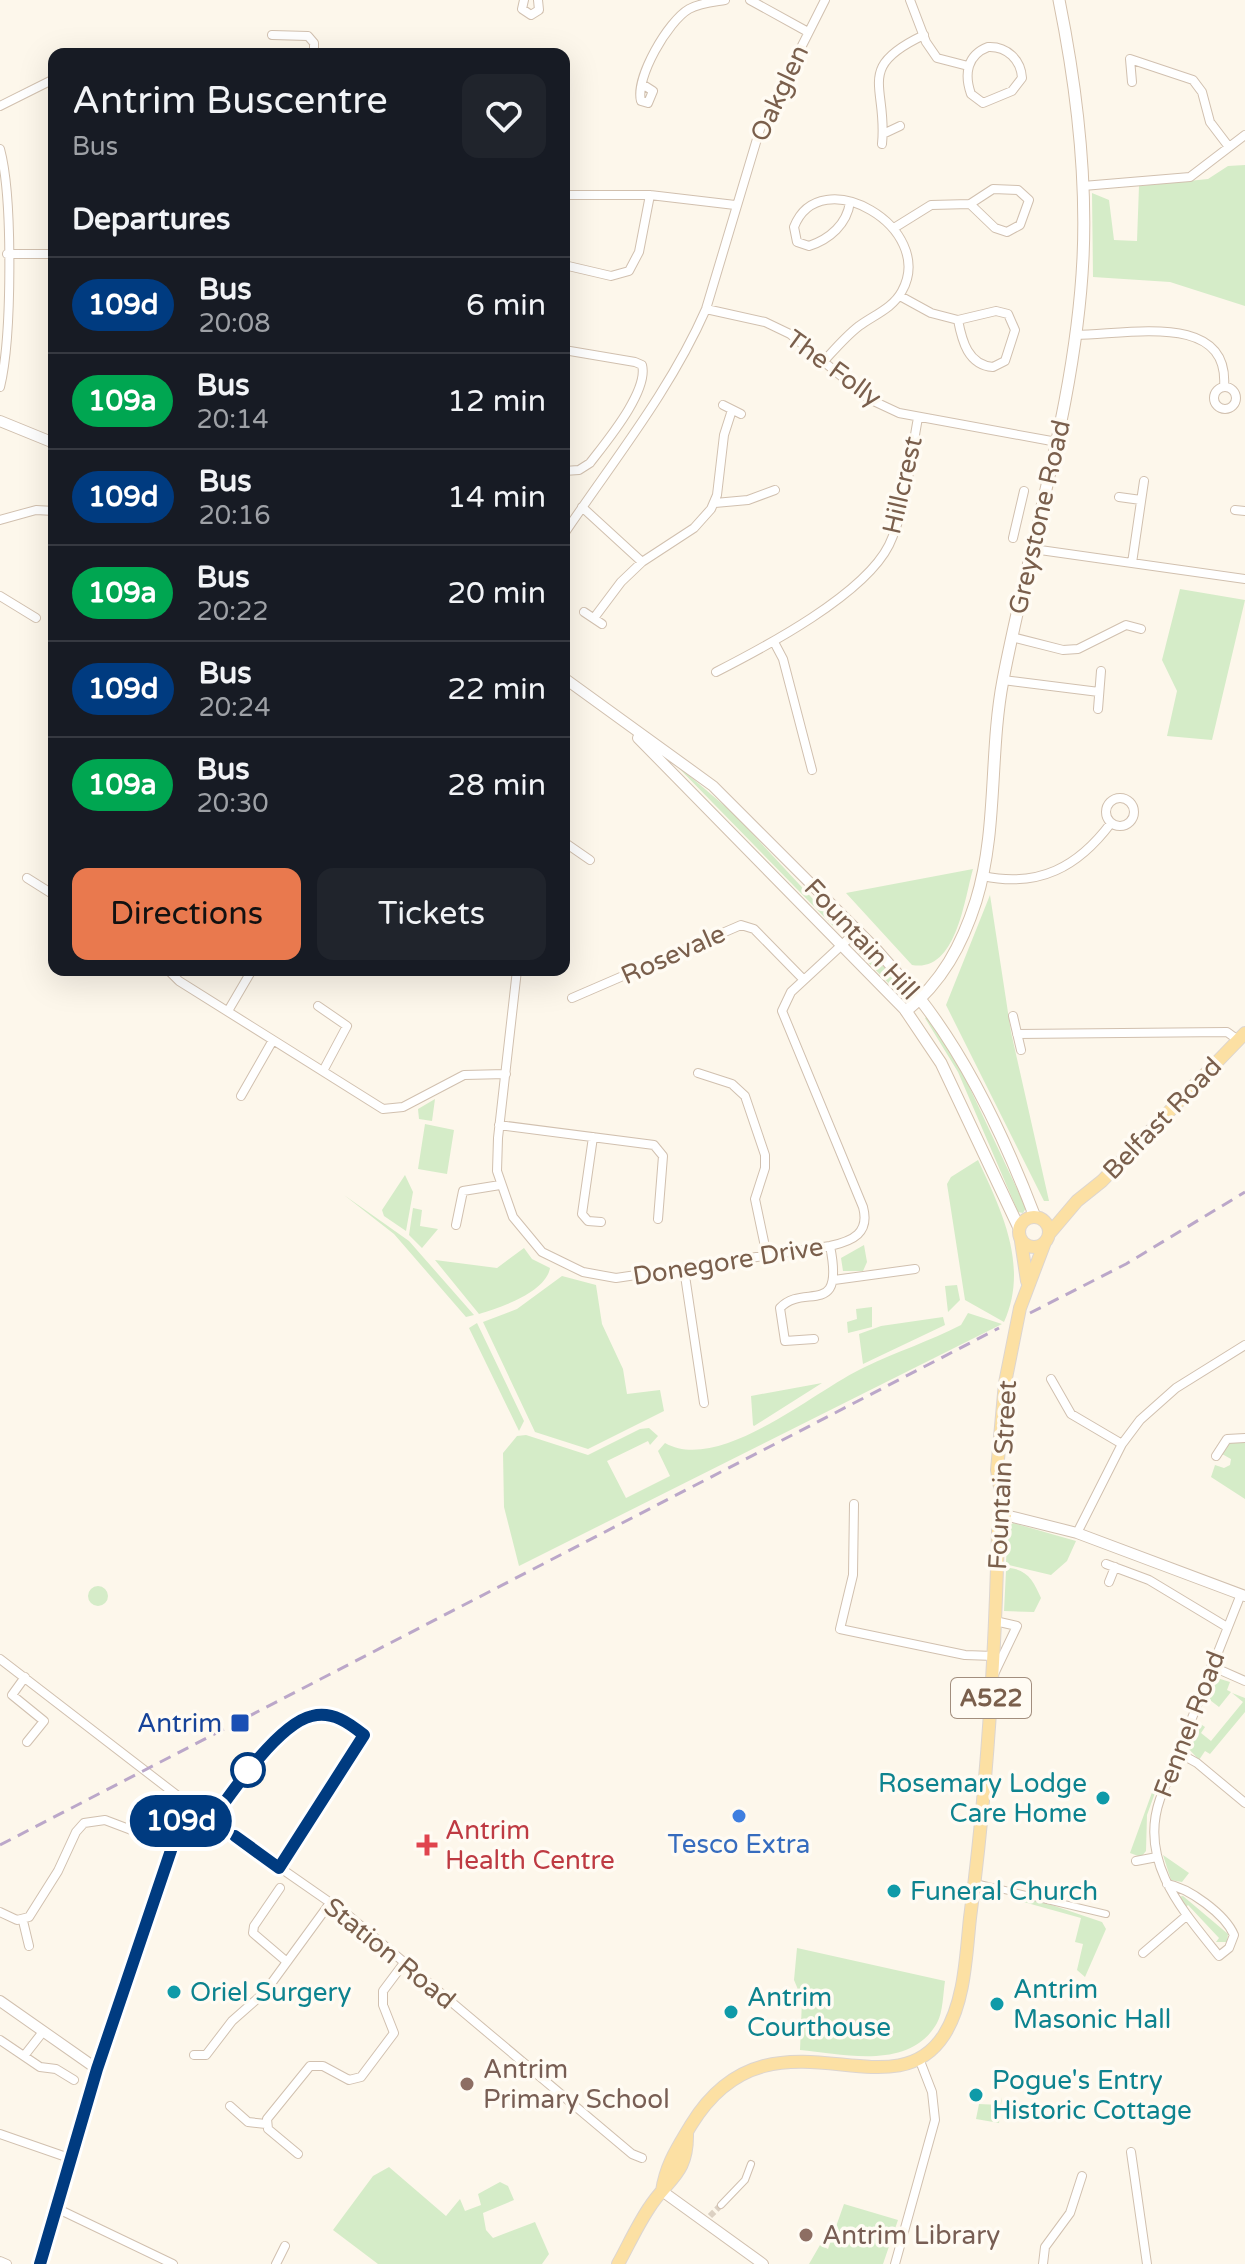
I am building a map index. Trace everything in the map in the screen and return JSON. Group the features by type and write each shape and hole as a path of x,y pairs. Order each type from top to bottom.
{"main road":[{"name":"Greystone Road","path":"906,1011 950,963 983,876 989,835 993,751 1003,680 1057,442 1076,335 1083,256 1083,186 1073,79 1059,0"},
{"name":"Fountain Hill","path":"920,999 949,1035 1037,1217"},
{"name":"Fountain Hill","path":"906,1011 941,1063 1020,1234"},
{"name":"Belfast Road","path":"1047,1238 1077,1201 1102,1181 1242,1037"},
{"name":"Belfast Road","path":"1037,1217 1077,1201"},
{"name":"A522","path":"1020,1234 1024,1220 1037,1217"},
{"path":"1020,1234 1033,1247 1047,1238 1048,1226 1037,1217"},
{"name":"Fountain Street","path":"1020,1234 1028,1285"},
{"name":"Fountain Street","path":"975,1883 994,1656 998,1531 1005,1515 997,1470 998,1444 1008,1362 1028,1285 1047,1238"},
{"name":"A522","path":"920,2061 945,2035 955,2014 975,1883"},
{"path":"618,2264 649,2207 662,2191 670,2160 687,2133 710,2097 740,2073 752,2068 813,2061 891,2068 920,2061"}],"street":[{"path":"524,0 522,9 531,15 537,12 540,1"},
{"path":"642,84 656,48 682,14 691,8 725,0"},
{"name":"Oakglen","path":"750,0 808,32"},
{"name":"Oakglen","path":"735,205 750,155 786,73 825,0"},
{"path":"910,0 937,58 968,66"},
{"path":"272,35 308,36 314,48"},
{"path":"900,126 882,139 878,95 884,63 894,50 924,35"},
{"path":"997,47 1018,62 1022,78 1015,89 1000,98 980,102 969,89 968,66 980,50 997,47"},
{"path":"1132,82 1130,59 1193,80 1202,92 1210,122 1229,147"},
{"path":"0,106 48,82"},
{"path":"1083,186 1185,179 1200,172 1245,135"},
{"path":"0,149 7,254 6,346 0,387"},
{"path":"894,228 931,205 970,204 987,191 1005,188 1021,192 1029,202 1020,225 1007,232 995,228 970,204"},
{"path":"570,195 650,195 735,205 706,309 671,376 570,525"},
{"path":"570,266 611,276 629,271 639,252 650,195"},
{"path":"824,361 857,327 900,296 907,276 907,262 894,228 868,208 850,202 824,201 807,208 795,224 797,242 809,246 829,236 846,219 850,202"},
{"path":"7,254 48,254"},
{"path":"900,296 931,313 958,320 996,311 1008,314 1014,323 1014,338 1002,363 990,367 976,362 965,347 958,320"},
{"name":"The Folly","path":"706,309 781,329 869,399 918,418 1057,442"},
{"path":"1076,335 1187,334 1217,351 1224,367 1224,387"},
{"path":"570,352 635,362 642,365 644,372 636,395 590,463 579,470 570,471"},
{"path":"584,612 598,621 621,582 642,562 694,528 715,503 721,450 736,412 723,405"},
{"name":"Hillcrest","path":"716,672 774,642 867,575 882,556 895,529 918,418"},
{"path":"0,421 48,441"},
{"path":"1132,563 1144,481"},
{"path":"715,503 736,502 771,492 763,484"},
{"path":"1013,538 1024,491"},
{"path":"1119,497 1141,500"},
{"path":"582,507 642,562"},
{"path":"0,520 36,510 48,511"},
{"path":"1018,514 1039,517"},
{"path":"1033,549 1245,579"},
{"path":"0,596 36,618"},
{"path":"1012,637 1063,650 1078,649 1126,625 1141,629"},
{"path":"774,642 783,659 812,770"},
{"path":"1098,709 1101,671"},
{"path":"1003,680 1099,692"},
{"name":"Fountain Hill","path":"570,682 713,786 858,930 920,999"},
{"name":"Fountain Hill","path":"618,718 906,1011"},
{"path":"983,876 1020,877 1064,869 1085,855 1111,823"},
{"path":"570,846 590,860"},
{"path":"27,878 48,891"},
{"name":"Rosevale","path":"572,998 741,925 756,930 804,980"},
{"name":"Donegore Drive","path":"516,976 496,1163 500,1185 525,1235 542,1252 567,1265 616,1278 684,1269 830,1246 859,1236 865,1216 782,1015 786,999 858,930"},
{"path":"174,976 371,1103 389,1110 403,1107 464,1075 506,1074"},
{"path":"228,1011 248,976"},
{"path":"318,1006 347,1026 323,1071"},
{"path":"1013,1016 1021,1050"},
{"path":"1017,1034 1227,1032 1242,1037"},
{"path":"241,1096 273,1040"},
{"path":"698,1073 735,1085 747,1103 765,1155 765,1168 755,1199 767,1256"},
{"path":"499,1125 658,1148 663,1162 658,1219"},
{"path":"593,1137 582,1214 588,1221 601,1222"},
{"path":"456,1225 462,1192 500,1185"},
{"path":"830,1246 834,1280"},
{"path":"684,1269 704,1403"},
{"path":"814,1339 785,1341 780,1308 785,1303 822,1293 834,1280 915,1269"},
{"path":"1077,1533 1122,1444 1159,1401 1245,1345"},
{"path":"1051,1379 1071,1414 1122,1444"},
{"path":"1216,1456 1227,1439 1245,1438"},
{"path":"854,1504 853,1575 840,1629 965,1655 994,1656"},
{"path":"1005,1515 1077,1533 1243,1595"},
{"path":"1109,1582 1110,1566 1149,1580 1227,1627"},
{"name":"Fennel Road","path":"1167,1884 1188,1891 1232,1930 1234,1941 1219,1956 1185,1917 1167,1884 1157,1857 1154,1816 1211,1666 1243,1595"},
{"name":"Fountain Street","path":"992,1679 1017,1626 995,1621"},
{"name":"Station Road","path":"0,1659 187,1803 330,1903 632,2154 642,2158"},
{"path":"1211,1666 1245,1681"},
{"path":"25,1677 12,1695 44,1721 27,1742"},
{"path":"1179,1753 1197,1763 1245,1803"},
{"path":"40,2264 97,2069 187,1803"},
{"path":"23,1921 29,1917 58,1871 76,1832 84,1823 105,1820 171,1845"},
{"path":"1136,1861 1157,1857"},
{"path":"975,1883 1106,1914"},
{"path":"280,1888 254,1926 253,1933 287,1962"},
{"path":"194,2055 206,2055 226,2027 261,1996 330,1903"},
{"path":"0,1912 23,1921"},
{"path":"1143,1953 1185,1917"},
{"path":"23,1921 29,1946"},
{"path":"266,2124 310,2066 323,2066 349,2080 361,2077 394,2033 383,2005 383,1991 404,1963"},
{"path":"0,2001 97,2069"},
{"path":"24,2056 42,2033"},
{"path":"0,2040 40,2067 56,2069 74,2080"},
{"path":"895,2264 935,2120 932,2092 920,2061"},
{"path":"230,2106 248,2122 266,2124 298,2154"},
{"path":"0,2134 72,2159"},
{"path":"1131,2152 1147,2264"},
{"path":"721,2205 745,2180 751,2164"},
{"path":"1043,2264 1045,2247 1070,2213 1082,2176"},
{"path":"662,2191 708,2218 763,2264"},
{"path":"56,2208 173,2264"},
{"path":"276,2264 285,2246"},
{"path":"0,2261 7,2264"}],"green space":[{"path":"1245,165 1245,306 1170,282 1093,277 1092,193 1109,200 1114,240 1137,241 1139,186 1208,179 1228,166"},
{"path":"1180,589 1245,600 1212,740 1167,736 1177,691 1162,660"},
{"path":"670,759 734,814 838,926 834,927"},
{"path":"973,869 956,932 939,958 927,964 912,965 846,893"},
{"path":"990,895 1011,1032 1049,1201 1044,1201 946,1005"},
{"path":"861,945 906,988 906,994 900,995 859,953"},
{"path":"928,1016 960,1067 1026,1208 1023,1213 1018,1212 958,1072 925,1018"},
{"path":"435,1099 432,1121 419,1119 418,1109"},
{"path":"425,1124 454,1130 447,1174 418,1169"},
{"path":"978,1160 1003,1219 1013,1260 1014,1281 1004,1322 965,1300 947,1184 951,1177"},
{"path":"405,1175 413,1192 406,1231 384,1216 382,1210"},
{"path":"344,1195 409,1241 474,1315 466,1317 394,1234"},
{"path":"413,1208 422,1210 420,1226 438,1229 422,1248 409,1235"},
{"path":"864,1245 867,1262 863,1271 843,1271 841,1258"},
{"path":"524,1248 532,1259 550,1268 547,1277 521,1298 479,1314 435,1260 497,1268"},
{"path":"562,1276 596,1285 602,1324 623,1369 627,1394 660,1390 664,1411 588,1449 535,1432 483,1322 517,1309"},
{"path":"957,1285 960,1300 948,1312 945,1286"},
{"path":"872,1307 872,1327 848,1333 847,1322 857,1319 856,1309"},
{"path":"968,1313 1002,1324 519,1566 504,1507 503,1453 517,1436 526,1435 588,1455 640,1429 649,1428 658,1436 650,1445 648,1441 607,1461 626,1498 670,1476 658,1451 665,1443 687,1450 739,1439 865,1367 961,1325"},
{"path":"943,1317 945,1325 863,1364 859,1334 881,1326"},
{"path":"477,1323 524,1421 519,1431 469,1328"},
{"path":"822,1383 754,1426 753,1425 751,1396"},
{"path":"1239,1440 1245,1443 1245,1499 1211,1477 1215,1465 1224,1468 1230,1465 1231,1459 1222,1454 1225,1443"},
{"path":"1013,1523 1076,1541 1067,1561 1051,1575 1009,1565 1006,1562 1008,1528"},
{"path":"1010,1568 1026,1574 1036,1587 1041,1598 1034,1612 1004,1611 1006,1571"},
{"path":"98,1586 105,1589 108,1596 105,1603 98,1606 91,1603 88,1596 91,1589"},
{"path":"1217,1678 1230,1682 1227,1690 1231,1692 1219,1707 1206,1697"},
{"path":"1232,1693 1245,1698 1245,1712 1210,1754 1205,1751 1199,1760 1187,1747 1196,1721 1205,1727 1201,1733 1211,1741 1243,1702"},
{"path":"1158,1776 1160,1779 1147,1815 1146,1851 1141,1857 1130,1853"},
{"path":"1163,1855 1189,1873 1182,1882 1171,1880"},
{"path":"1183,1896 1228,1934 1227,1942 1216,1942 1219,1938 1188,1905 1185,1908 1178,1897"},
{"path":"1031,1898 1102,1922 1106,1929 1085,1977 1077,1970 1083,1944 1075,1942 1081,1918 1020,1901"},
{"path":"797,1948 945,1981 937,2023 925,2038 893,2054 856,2056 800,2050 802,1999 794,1980"},
{"path":"1002,2097 999,2123 976,2119 979,2104 1000,2105"},
{"path":"389,2167 446,2216 460,2199 465,2211 481,2205 478,2194 500,2182 508,2186 514,2200 483,2213 486,2230 493,2238 535,2222 549,2254 542,2264 378,2264 333,2230 373,2176"},
{"path":"844,2204 898,2220 883,2264 809,2264 820,2245 828,2249"}],"tunnel":[{"path":"710,2216 721,2205"}],"railway":[{"path":"1030,1313 1126,1264 1245,1192"},
{"path":"0,1845 999,1328"}],"bus line":[{"name":"109d","path":"40,2264 97,2069 187,1803 212,1820 255,1762 301,1719 328,1715 350,1723 364,1735 279,1868 235,1836"}],"place":[{"name":"Antrim","path":"240,1723"},
{"name":"Rosemary Lodge Care Home","path":"1103,1798"},
{"name":"Tesco Extra","path":"739,1816"},
{"name":"Antrim Health Centre","path":"427,1845"},
{"name":"Funeral Church","path":"894,1891"},
{"name":"Oriel Surgery","path":"174,1992"},
{"name":"Antrim Masonic Hall","path":"997,2004"},
{"name":"Antrim Courthouse","path":"731,2012"},
{"name":"Antrim Primary School","path":"467,2084"},
{"name":"Pogue's Entry Historic Cottage","path":"976,2095"},
{"name":"Antrim Library","path":"806,2235"}]}
